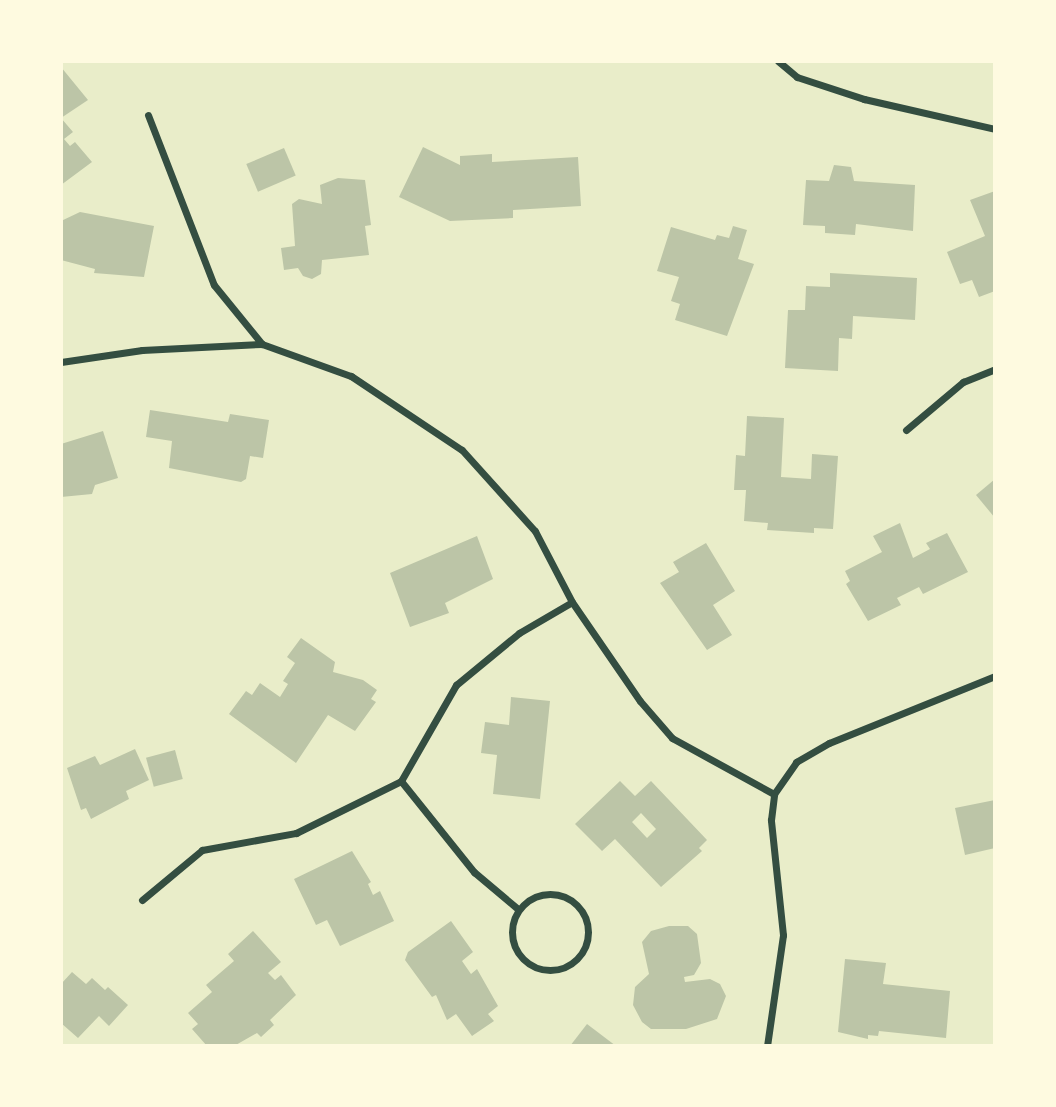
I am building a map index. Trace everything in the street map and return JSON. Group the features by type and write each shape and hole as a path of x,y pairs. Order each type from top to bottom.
{"street":[{"path":"778,61 797,77 863,99 995,129"},
{"path":"148,115 214,285 262,344"},
{"path":"63,359 212,344 262,344 351,376 462,450 535,531 572,602 640,701 672,737 774,794"},
{"path":"906,430 963,382 995,369"},
{"path":"142,900 202,850 296,833 401,781 456,685 519,633 572,602"},
{"path":"767,1046 783,935 771,820 774,794 796,762 829,743 995,676"},
{"path":"401,781 474,872 518,909"},
{"path":"551,893 575,902 588,924 584,949 577,959 554,970 530,964 520,956 511,933 518,909 539,895 551,893"}],"building":[{"path":"61,67 88,100 61,118"},
{"path":"61,118 73,132 64,139 70,146 75,142 92,162 61,185"},
{"path":"423,147 460,165 460,156 492,154 492,162 578,157 581,206 513,210 513,218 450,221 399,197"},
{"path":"284,148 296,176 258,192 246,164"},
{"path":"834,165 851,167 854,181 915,185 913,231 856,224 855,235 825,233 825,226 803,225 806,180 829,181"},
{"path":"338,178 365,180 371,225 365,226 369,255 322,260 321,274 312,279 303,276 298,268 284,270 281,248 295,246 292,204 299,199 322,204 320,185"},
{"path":"995,191 995,291 979,297 972,280 960,284 947,252 985,236 970,200"},
{"path":"80,212 154,226 144,277 94,273 95,269 61,260 61,221"},
{"path":"733,226 747,230 738,259 754,264 727,336 675,320 680,304 671,301 679,277 657,271 671,227 715,240 717,235 729,238"},
{"path":"830,273 917,278 915,320 853,316 852,339 839,338 838,371 785,368 788,310 805,310 806,286 830,287"},
{"path":"150,410 228,422 230,414 269,420 263,458 250,456 246,479 241,482 169,468 172,441 146,437"},
{"path":"747,416 784,418 781,477 811,479 812,454 838,456 833,529 814,528 814,533 767,530 768,523 744,521 746,490 734,490 736,455 745,456"},
{"path":"103,431 118,478 95,485 92,494 61,497 61,444"},
{"path":"995,479 995,518 976,495"},
{"path":"900,523 913,558 930,549 926,543 947,533 968,572 923,594 919,587 897,598 901,605 868,621 846,584 850,581 845,571 882,552 873,536"},
{"path":"477,536 493,579 445,603 449,613 410,627 390,573"},
{"path":"706,543 735,591 713,605 732,635 707,650 660,583 679,572 673,562"},
{"path":"301,638 335,662 333,672 363,680 377,690 371,699 376,702 355,731 328,715 296,763 229,714 246,691 252,695 260,683 280,697 288,684 283,681 295,663 287,657"},
{"path":"511,697 550,701 540,799 493,794 497,755 481,753 485,722 509,725"},
{"path":"135,749 149,780 126,791 129,799 91,819 86,808 81,810 67,768 95,756 100,765"},
{"path":"175,750 183,779 154,787 146,758"},
{"path":"620,781 635,796 651,781 707,840 699,848 702,851 661,887 615,839 602,851 575,824","holes":["641,813 656,829 647,838 632,822"]},
{"path":"995,800 995,848 965,855 955,808"},
{"path":"352,851 371,882 368,884 373,895 380,891 394,921 340,946 327,920 316,925 294,879"},
{"path":"451,921 473,952 462,961 471,974 477,969 498,1006 488,1014 494,1021 472,1036 456,1014 447,1020 436,995 432,997 405,960 408,952"},
{"path":"669,926 688,926 697,934 701,963 694,975 684,977 685,982 710,979 720,984 726,996 717,1019 686,1029 651,1029 642,1022 633,1005 635,987 649,974 642,942 651,931"},
{"path":"253,931 281,962 268,973 275,980 281,975 296,995 270,1020 274,1025 261,1037 257,1033 234,1046 207,1046 192,1029 198,1024 188,1013 212,992 206,985 234,961 228,954"},
{"path":"845,959 886,963 883,984 950,991 946,1038 879,1031 878,1036 868,1035 868,1039 838,1032"},
{"path":"72,972 86,984 92,978 105,990 108,987 128,1005 109,1026 99,1016 78,1038 61,1023 61,984"},
{"path":"587,1024 616,1046 570,1046"}]}
